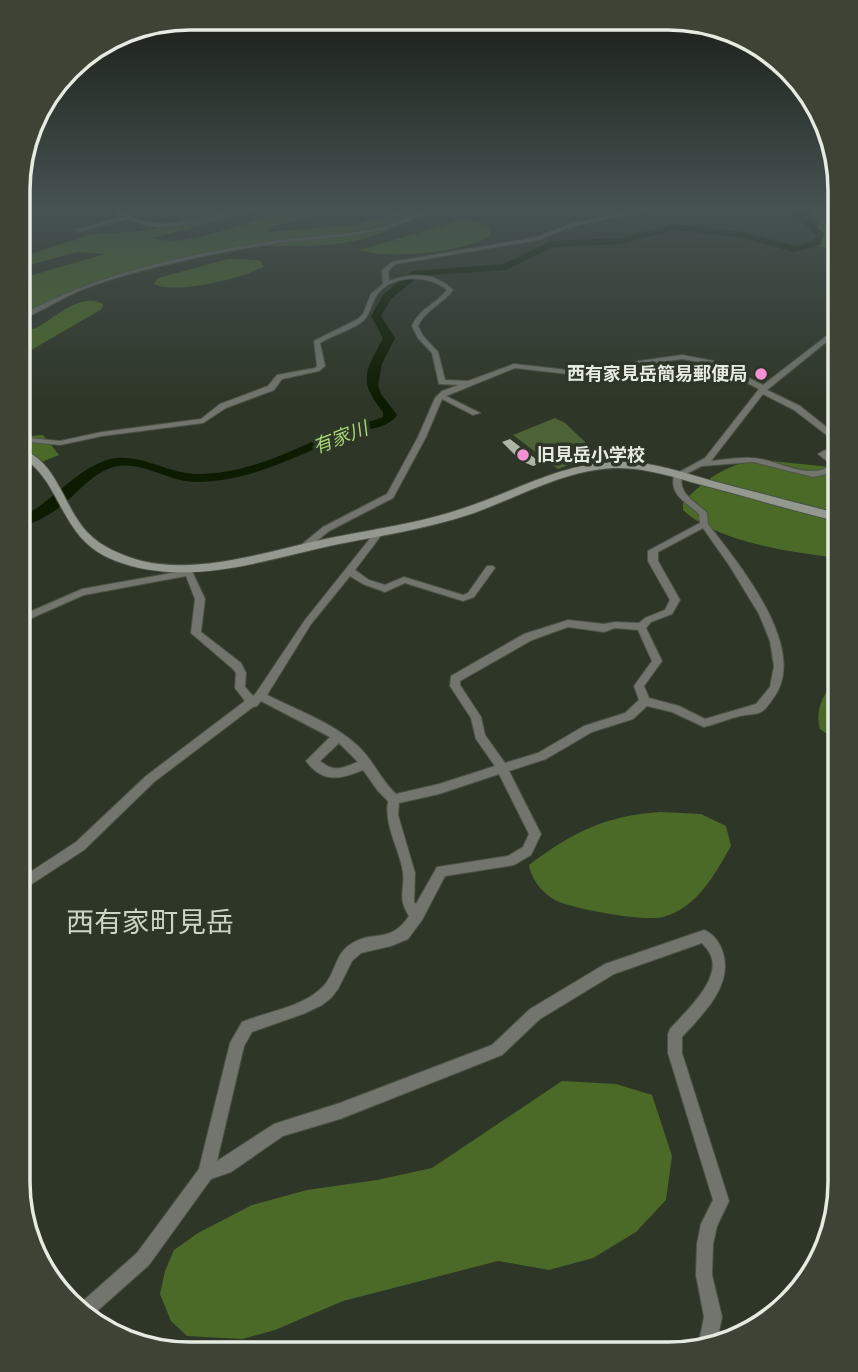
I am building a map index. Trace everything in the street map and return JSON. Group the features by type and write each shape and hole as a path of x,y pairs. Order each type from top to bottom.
{"street":[{"path":"30,312 70,292 130,273"},
{"path":"384,273 386,283"},
{"path":"30,442 60,443 102,434 203,421 230,402 271,388 280,377 317,370 321,366 316,342 365,316 374,295 386,283 405,278 415,277 445,285 450,290 437,305 419,317 415,326 435,352 442,382 466,383"},
{"path":"703,464 763,389 828,339"},
{"path":"304,547 326,529 390,496 441,396 466,383 519,365 594,375 639,363 690,357 712,362 763,389 797,408 828,432"},
{"path":"441,396 476,414"},
{"path":"812,448 828,456"},
{"path":"30,456 45,473 90,543 117,558 147,566 187,571"},
{"path":"677,475 703,464 753,460 813,475 828,471"},
{"path":"30,616 82,592 379,533 474,511 523,488 603,466 627,466 677,475 828,515"},
{"path":"645,701 675,709 704,723 727,713 757,709 774,686 779,671 780,650 765,612 704,524 703,513 674,487 677,475"},
{"path":"89,1307 143,1259 206,1173 237,1043 247,1027 303,1008 328,992 349,953 359,946 400,938 417,916 428,890 441,871 510,861 527,851 535,834 502,768 480,736 476,717 455,685 455,679 528,637 568,623 604,628 641,627 648,620 664,616 674,605 674,595 653,561 653,551 704,524"},
{"path":"30,879 80,846 150,779 257,699 308,622 379,533"},
{"path":"350,571 366,582 385,589 404,580 463,598 471,595 490,568"},
{"path":"187,571 200,599 196,633 237,666 241,673 240,688 257,699 338,737 355,751 385,792 394,799"},
{"path":"641,627 657,660 639,686 645,701"},
{"path":"394,799 439,789 542,756 588,729 629,716 645,701"},
{"path":"338,737 312,761 325,774 336,775 365,764"},
{"path":"394,799 392,816 409,873 408,903 417,916"},
{"path":"206,1173 225,1166 279,1129 340,1111 497,1050 535,1014 610,969 704,936 715,944 720,960 715,988 675,1034 675,1053 721,1201 709,1224 705,1244 704,1275 713,1317 709,1337"}],"green space":[{"path":"40,273 136,273 85,289 54,302 30,316 30,276"},
{"path":"176,273 248,273 209,284 176,288 154,284 158,278"},
{"path":"85,301 103,304 102,309 30,351 30,329"},
{"path":"555,418 565,423 598,454 558,469 513,435"},
{"path":"43,435 59,455 30,467 30,436"},
{"path":"761,460 828,467 828,556 780,549 736,538 716,531 683,510 683,502 700,486 727,469"},
{"path":"828,690 828,735 820,729 819,721 820,706"},
{"path":"660,812 701,814 726,826 731,846 704,889 675,913 663,917 641,918 578,908 552,898 538,886 532,876 529,865 575,835 623,817"},
{"path":"562,1081 616,1084 652,1095 672,1156 666,1200 636,1232 593,1258 549,1270 498,1261 343,1301 275,1330 242,1339 187,1336 171,1321 160,1294 165,1271 174,1250 198,1233 252,1205 307,1190 377,1180 432,1168"}],"building":[{"name":"旧見岳小学校","path":"510,439 541,463 533,466 521,461 502,442"}],"waterway":[{"name":"有家川","path":"30,518 63,498 88,475 112,463 133,462 194,478 234,474 273,463 351,430 387,420 391,415 372,385 376,364 389,338 376,316 387,297 416,273"}],"place":[{"name":"西有家見岳簡易郵便局","path":"761,374"},
{"name":"旧見岳小学校","path":"523,455"}],"district":[{"name":"西有家町見岳","path":"150,922"}]}
